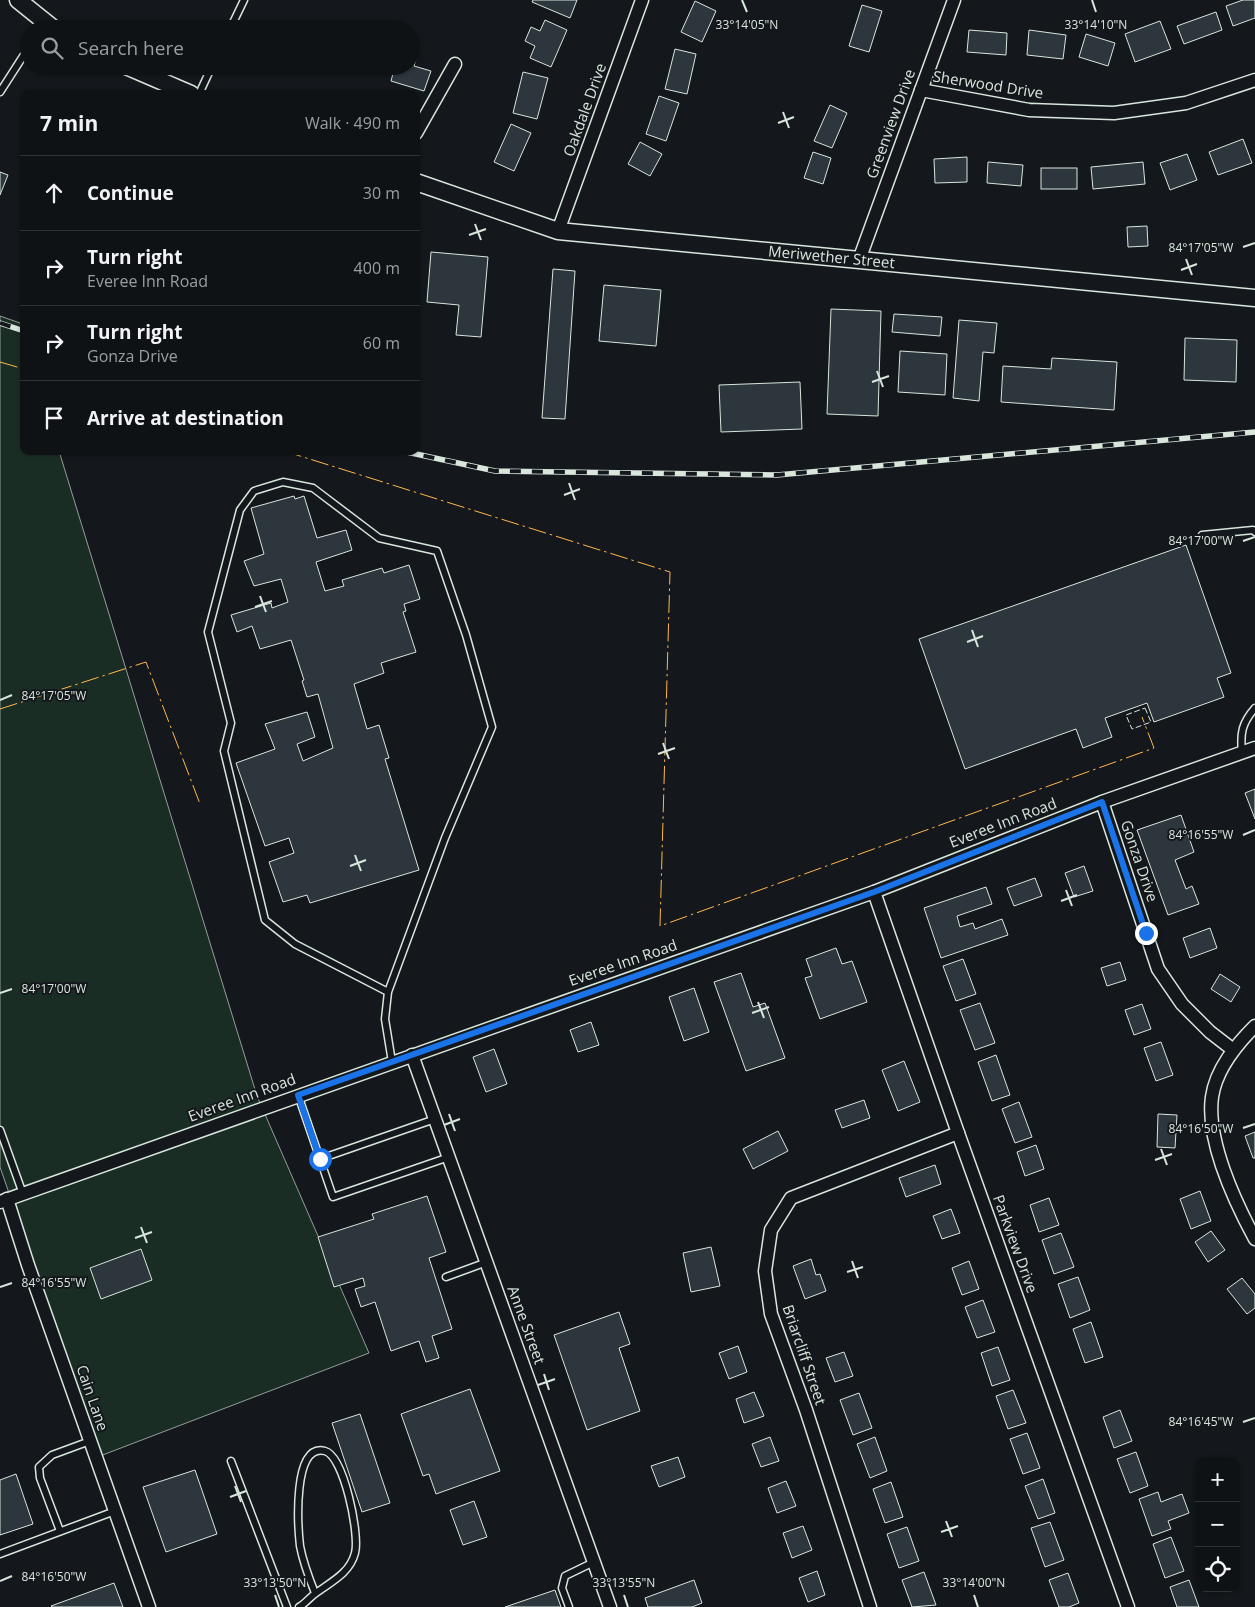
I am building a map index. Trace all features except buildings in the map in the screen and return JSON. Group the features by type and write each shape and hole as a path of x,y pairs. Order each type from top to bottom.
{"street":[{"path":"18,0 40,20"},
{"name":"Oakdale Drive","path":"558,231 642,0"},
{"name":"Greenview Drive","path":"859,260 954,0"},
{"path":"420,126 454,64"},
{"path":"147,75 182,90"},
{"name":"Sherwood Drive","path":"921,90 1029,110 1114,113 1186,103 1255,80"},
{"name":"Meriwether Street","path":"420,183 558,231 1255,298"},
{"name":"Everee Inn Road","path":"4,1201 874,892 1102,802 1255,748"},
{"name":"Gonza Drive","path":"1102,802 1158,969 1182,1004 1210,1032 1232,1049"},
{"name":"Parkview Drive","path":"874,892 958,1133 1128,1607"},
{"path":"1255,1026 1232,1049 1212,1096 1213,1129 1239,1209 1255,1239"},
{"name":"Anne Street","path":"412,1055 610,1607"},
{"name":"Briarcliff Street","path":"870,1607 806,1410 771,1314 765,1272 771,1230 791,1198 958,1133"},
{"name":"Cain Lane","path":"4,1201 149,1607"}],"lane":[{"path":"234,20 244,0"},
{"path":"0,92 20,61"},
{"path":"201,90 208,75"},
{"path":"388,992 295,944 265,920 224,751 231,723 208,632 240,510 254,491 283,482 314,488 379,538 437,551 466,635 492,727 445,838 388,992 385,1019 392,1062"},
{"path":"1202,535 1253,530 1255,532"},
{"path":"1242,752 1240,734 1245,719 1255,708"},
{"path":"298,1095 333,1197 449,1157"},
{"path":"320,1159 435,1119"},
{"path":"0,1130 23,1194"},
{"path":"446,1277 486,1262"},
{"path":"60,1531 40,1478 39,1467 52,1455 90,1441"},
{"path":"298,1607 332,1584 346,1571 355,1554 357,1535 354,1513 345,1486 330,1454 325,1451 316,1450 310,1454 304,1467 298,1492 300,1548 315,1594"},
{"path":"231,1461 287,1607"},
{"path":"0,1554 115,1511"},
{"path":"569,1607 562,1588 565,1576 594,1562"}],"green space":[{"path":"0,316 20,323 20,455 60,455 257,1096 369,1353 100,1456 0,1167"}],"railway":[{"path":"0,323 20,330"},
{"path":"420,455 495,471 777,475 1255,432"}],"fence":[{"path":"1145,708 1151,722 1132,729 1126,715 1145,708"}],"power":[{"path":"0,362 20,368"},
{"path":"297,455 670,572 660,926 1154,748 1142,717"},
{"path":"0,709 146,662 200,804"}],"route":[{"path":"320,1159 298,1095 874,892 1102,802 1146,933"}]}
